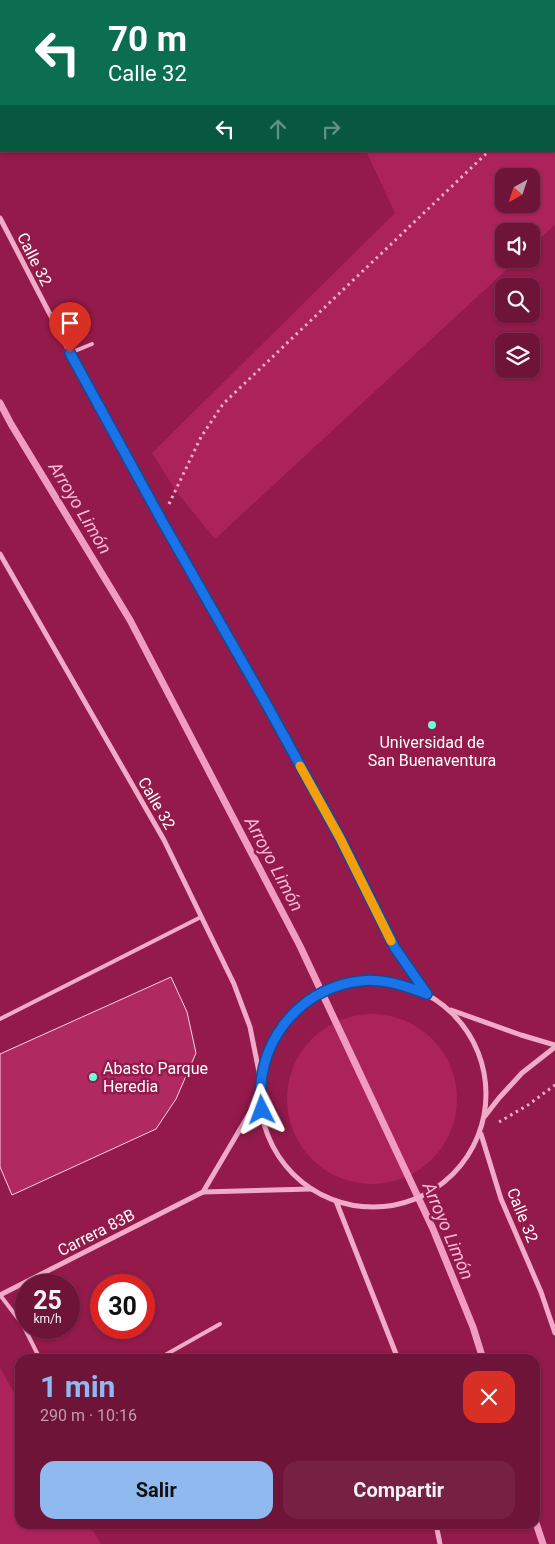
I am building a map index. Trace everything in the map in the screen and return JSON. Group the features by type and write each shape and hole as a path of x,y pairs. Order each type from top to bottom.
{"street":[{"name":"Calle 32","path":"0,218 70,353 162,521 264,699 340,838 395,948 427,994"},
{"name":"Calle 32","path":"0,554 164,840 234,984 250,1027 261,1079"},
{"path":"450,1010 469,1033 482,1059 487,1088 485,1117 480,1134 462,1166 442,1185 418,1199 391,1206 364,1207 336,1201 311,1189 290,1171 274,1149 264,1123 260,1096 261,1079 267,1052 280,1028 297,1008 316,995 338,986 360,981 395,982 427,994 450,1010 555,1046"},
{"path":"485,1117 499,1098 522,1073 555,1046"},
{"path":"203,1192 260,1096"},
{"name":"Calle 32","path":"480,1134 501,1199 541,1292 555,1333"},
{"path":"203,1192 311,1189"},
{"name":"Carrera 83B","path":"0,1295 203,1192"},
{"path":"336,1201 396,1354"},
{"path":"437,1529 440,1544"}],"lane":[{"path":"70,353 92,344"},
{"path":"0,1019 201,917"},
{"path":"0,1295 23,1325 38,1354"},
{"path":"167,1354 220,1324"}],"path":[{"path":"162,521 201,437 223,404 488,152"},
{"path":"480,1134 528,1105 555,1085"}],"shaded area":[{"path":"366,152 555,152 555,225 540,238 540,223 495,223 495,268 508,268 495,278 495,280 215,539 176,491 152,453 395,213"},
{"path":"380,1014 405,1020 426,1033 438,1045 454,1074 457,1099 456,1116 451,1132 438,1153 426,1165 397,1181 364,1184 339,1178 318,1165 306,1153 290,1124 287,1091 293,1066 306,1045 318,1033 347,1017"},
{"path":"0,1368 15,1394 15,1529 92,1529 101,1544 0,1544"}],"building":[{"name":"Abasto Parque Heredia","path":"171,977 187,1012 196,1053 176,1099 156,1129 12,1195 0,1167 0,1054"}],"waterway":[{"name":"Arroyo Limón","path":"0,403 130,620 300,946 433,1229 473,1327 481,1354"},
{"name":"Arroyo Limón","path":"538,1529 543,1544"}],"slow traffic":[{"path":"300,766 340,838 391,941"}],"place":[{"name":"Universidad de San Buenaventura","path":"432,725"},
{"name":"Abasto Parque Heredia","path":"93,1077"}],"route":[{"path":"70,353 340,838 395,948 427,994 395,982 360,981 338,986 316,995 297,1008 280,1028 267,1052 261,1079 260,1096 262,1110"}]}
